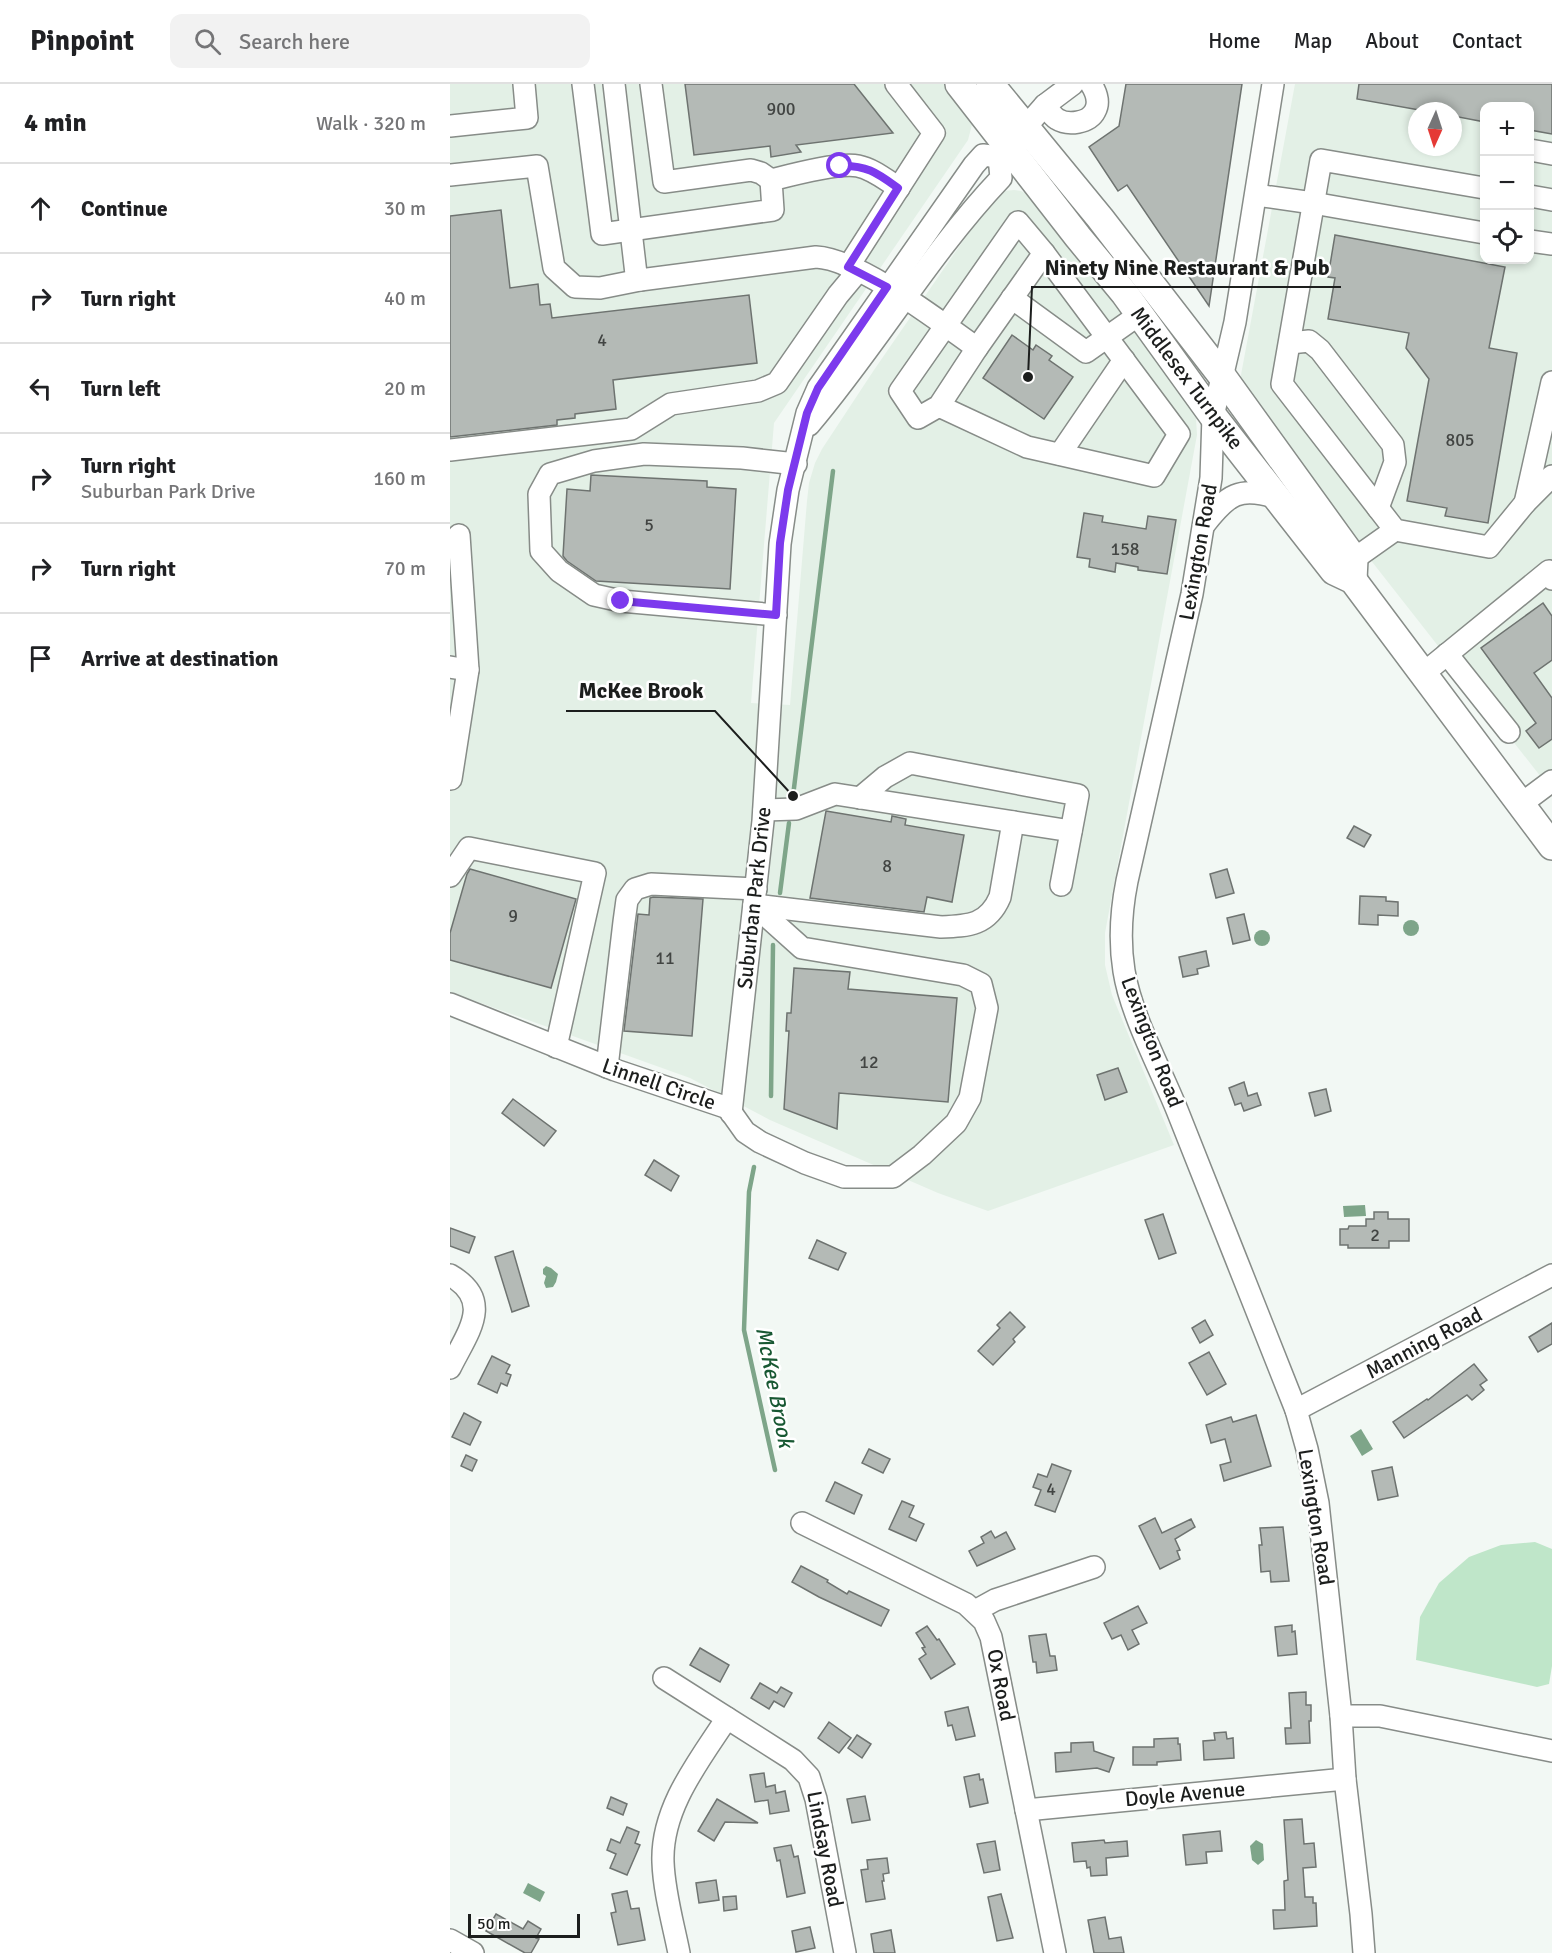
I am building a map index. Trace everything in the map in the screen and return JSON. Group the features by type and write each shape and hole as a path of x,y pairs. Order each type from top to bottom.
{"main road":[{"name":"Middlesex Turnpike","path":"959,84 1010,143 1078,237 1140,314 1213,416 1334,571 1354,570"},
{"name":"Middlesex Turnpike","path":"990,84 1010,143 1100,218 1222,376 1424,673 1552,846"}],"street":[{"path":"450,126 527,118 524,84"},
{"path":"583,84 602,234 773,210 771,180"},
{"path":"614,84 636,274 640,280"},
{"path":"651,84 664,182 751,170 771,180 840,166 858,166 880,175 898,188"},
{"path":"450,450 631,429 671,404 758,391 777,383 838,295 898,188 934,134 896,84"},
{"path":"1010,143 1045,105 1073,84"},
{"path":"1045,105 1057,119 1072,123 1086,120 1095,111 1097,95 1091,84"},
{"name":"Lexington Road","path":"1273,84 1235,322 1213,416 1212,469 1192,594 1125,891 1121,911 1120,942 1124,972 1136,1012 1296,1410 1307,1449 1318,1503 1364,1953"},
{"name":"Suburban Park Drive","path":"731,1113 764,810 780,543 788,490 803,432 848,376 896,292 1001,178 1010,143"},
{"path":"1534,151 1552,154"},
{"path":"1480,187 1321,160 1282,384 1395,530 1489,547 1525,503 1552,476"},
{"path":"450,175 537,166 554,268 575,287 600,288 640,280 824,257 853,269 896,292 976,348"},
{"path":"1256,195 1480,232"},
{"path":"1534,197 1552,200"},
{"path":"939,406 1027,447 1154,476 1179,434 1044,252 1018,222 900,391 918,418 939,406 976,348 1044,252"},
{"path":"1534,241 1552,244"},
{"path":"1012,298 1086,352 1140,314"},
{"path":"1290,343 1309,341 1320,350 1393,445 1395,462 1378,508"},
{"path":"1060,454 1124,360"},
{"path":"1525,503 1552,382"},
{"path":"776,615 621,601 594,595 559,571 541,551 539,494 550,474 594,461 644,454 742,458 796,464"},
{"path":"1204,526 1218,508 1233,496 1256,492 1278,498"},
{"path":"1354,570 1395,530"},
{"path":"450,779 459,669 459,535"},
{"path":"1424,673 1549,571 1552,579"},
{"path":"1447,654 1509,732"},
{"path":"860,798 885,777 910,763 1078,795 1061,885"},
{"path":"1521,804 1552,781"},
{"path":"764,810 796,810 835,794 1071,831"},
{"path":"607,1067 627,900 635,889 651,884 755,897 941,927 972,924 987,917 995,909 1000,897 1013,822"},
{"path":"450,876 469,848 595,873 556,1047"},
{"name":"Linnell Circle","path":"450,1004 607,1067 681,1093 716,1102 728,1108 744,1132 805,1163 844,1177 892,1177 922,1155 956,1124 970,1098 987,1008 981,984 963,975 802,948 755,897"},
{"path":"450,1275 470,1291 475,1311 450,1368"},
{"name":"Manning Road","path":"1296,1410 1552,1275"},
{"name":"Ox Road","path":"802,1523 966,1604 984,1621 991,1637 1055,1953"},
{"path":"975,1611 995,1599 1094,1567"},
{"name":"Lindsay Road","path":"664,1678 793,1760 809,1777 816,1799 845,1953"},
{"path":"1341,1716 1380,1716 1552,1751"},
{"path":"679,1953 663,1876 663,1859 669,1820 675,1800 727,1718"},
{"name":"Doyle Avenue","path":"1026,1810 1346,1779"},
{"path":"450,1940 473,1953"}],"shaded area":[{"path":"450,84 948,84 974,117 968,140 774,423 751,703 790,705 807,501 815,463 874,370 994,196 1004,191 1014,190 1034,198 1191,399 1196,418 1197,435 1105,933 1105,965 1112,995 1174,1145 988,1211 938,1193 770,1120 690,1078 450,992"},
{"path":"1295,84 1552,84 1552,791 1238,391"},
{"path":"1411,920 1417,922 1419,928 1417,934 1411,936 1405,934 1403,928 1405,922"},
{"path":"1262,930 1268,932 1270,938 1268,944 1262,946 1256,944 1254,938 1256,932"},
{"path":"1365,1205 1366,1216 1344,1217 1343,1206"},
{"path":"546,1266 558,1274 553,1287 546,1288 544,1283 546,1276 543,1274 543,1269"},
{"path":"1361,1429 1373,1449 1362,1456 1350,1436"},
{"path":"1535,1542 1552,1549 1552,1666 1549,1684 1537,1687 1416,1660 1420,1617 1439,1583 1469,1557 1501,1545"},
{"path":"1256,1840 1263,1844 1264,1860 1258,1865 1252,1860 1250,1846"},
{"path":"528,1883 545,1892 540,1902 523,1893"}],"building":[{"path":"685,84 854,84 893,133 796,145 801,152 771,157 770,146 694,155"},
{"path":"1126,84 1242,84 1209,306 1127,185 1118,191 1089,147 1119,126"},
{"path":"1359,84 1552,84 1552,134 1534,131 1534,102 1480,102 1480,121 1462,118 1462,102 1408,102 1408,108 1357,99"},
{"path":"501,210 510,288 538,284 540,305 550,304 552,318 749,295 757,363 613,380 616,409 575,414 575,418 557,420 557,425 450,437 450,216"},
{"path":"1335,235 1505,267 1489,348 1517,353 1488,523 1445,516 1447,508 1407,501 1429,379 1406,348 1409,333 1328,319 1335,278 1328,277"},
{"path":"1012,335 1033,350 1036,345 1052,356 1049,360 1073,377 1044,419 983,378"},
{"path":"591,475 707,481 707,487 736,489 730,589 596,581 567,561 563,556 567,489 590,491"},
{"path":"1084,513 1103,516 1102,522 1146,529 1148,516 1176,520 1167,574 1138,570 1138,567 1116,563 1115,572 1089,567 1090,559 1077,557"},
{"path":"1543,603 1552,616 1552,660 1534,673 1552,698 1552,739 1539,748 1526,731 1536,723 1481,648"},
{"path":"826,811 891,822 892,816 906,819 905,825 964,835 952,902 927,897 924,912 810,898"},
{"path":"1354,826 1371,835 1364,847 1347,838"},
{"path":"470,869 576,899 551,988 450,960 450,933"},
{"path":"1227,869 1234,893 1216,898 1210,874"},
{"path":"1360,896 1386,897 1386,901 1398,902 1398,916 1378,915 1378,925 1359,924"},
{"path":"650,898 703,899 692,1036 624,1031 638,914 649,915"},
{"path":"1244,914 1250,940 1233,944 1227,918"},
{"path":"1206,951 1209,966 1197,969 1198,974 1183,977 1179,957"},
{"path":"794,968 850,972 848,989 957,998 948,1102 839,1093 837,1129 784,1109 789,1031 786,1031 787,1013 791,1013"},
{"path":"1118,1068 1127,1092 1105,1100 1097,1075"},
{"path":"1244,1082 1248,1096 1257,1093 1261,1105 1244,1111 1241,1103 1235,1105 1229,1088"},
{"path":"1326,1089 1331,1111 1315,1116 1309,1093"},
{"path":"513,1099 556,1131 544,1146 502,1113"},
{"path":"654,1160 679,1176 671,1191 645,1175"},
{"path":"1374,1212 1388,1212 1388,1219 1409,1219 1409,1241 1389,1241 1389,1248 1348,1248 1348,1245 1340,1245 1340,1229 1348,1229 1349,1226 1366,1226 1366,1219 1374,1219"},
{"path":"1163,1214 1176,1253 1159,1259 1145,1220"},
{"path":"450,1228 475,1237 469,1253 450,1246"},
{"path":"817,1240 846,1253 838,1270 809,1258"},
{"path":"513,1251 529,1306 512,1312 495,1257"},
{"path":"1010,1312 1025,1327 1013,1339 1015,1342 993,1365 978,1351 1000,1328 997,1325"},
{"path":"1205,1320 1213,1335 1200,1343 1192,1328"},
{"path":"1552,1323 1552,1344 1538,1352 1529,1337"},
{"path":"1209,1352 1226,1384 1207,1395 1189,1363"},
{"path":"492,1356 510,1365 506,1373 511,1375 507,1386 501,1383 497,1393 478,1384"},
{"path":"1474,1364 1487,1380 1480,1385 1484,1390 1472,1400 1467,1395 1404,1438 1393,1422 1428,1400"},
{"path":"464,1413 481,1422 470,1445 452,1437"},
{"path":"1256,1415 1271,1466 1224,1481 1220,1465 1231,1462 1225,1439 1211,1443 1206,1425 1231,1417 1233,1422"},
{"path":"869,1449 890,1459 883,1473 862,1463"},
{"path":"466,1455 477,1460 472,1471 461,1466"},
{"path":"1052,1464 1071,1471 1055,1512 1035,1505 1041,1490 1033,1487 1038,1474 1047,1477"},
{"path":"1392,1467 1398,1496 1378,1500 1372,1471"},
{"path":"835,1482 862,1495 854,1514 826,1501"},
{"path":"902,1501 914,1506 909,1517 924,1524 916,1541 889,1529"},
{"path":"1155,1518 1162,1533 1191,1519 1195,1527 1175,1539 1180,1550 1177,1551 1180,1559 1160,1569 1139,1526"},
{"path":"1283,1527 1289,1581 1271,1582 1270,1571 1261,1572 1260,1528"},
{"path":"991,1531 995,1538 1006,1532 1015,1549 977,1566 969,1551 984,1543 981,1537"},
{"path":"801,1566 828,1580 827,1582 847,1594 849,1591 889,1610 881,1626 792,1582"},
{"path":"1138,1606 1147,1623 1132,1630 1139,1644 1128,1650 1121,1635 1112,1639 1104,1623"},
{"path":"1292,1625 1292,1632 1295,1631 1297,1654 1278,1656 1275,1627"},
{"path":"927,1626 937,1640 939,1639 955,1664 931,1679 919,1659 926,1654 922,1648 925,1647 916,1633"},
{"path":"1046,1634 1050,1656 1055,1656 1057,1670 1037,1673 1029,1636"},
{"path":"700,1648 729,1665 720,1682 690,1665"},
{"path":"760,1683 777,1693 781,1687 792,1693 784,1707 774,1701 769,1709 751,1698"},
{"path":"1306,1692 1306,1705 1311,1705 1310,1743 1286,1744 1285,1728 1291,1728 1289,1693"},
{"path":"968,1707 975,1736 956,1740 952,1725 948,1726 945,1712"},
{"path":"829,1722 851,1738 839,1753 818,1738"},
{"path":"1226,1732 1227,1739 1233,1738 1234,1758 1204,1760 1203,1741 1215,1740 1214,1733"},
{"path":"857,1735 871,1744 862,1758 848,1748"},
{"path":"1178,1738 1181,1760 1157,1762 1157,1765 1133,1765 1133,1747 1154,1747 1154,1739"},
{"path":"1093,1742 1094,1751 1114,1758 1109,1772 1097,1768 1056,1772 1055,1753 1071,1752 1071,1743"},
{"path":"764,1773 766,1787 775,1785 776,1793 785,1791 789,1811 770,1814 768,1800 755,1802 750,1775"},
{"path":"979,1774 980,1780 983,1779 988,1803 970,1807 964,1777"},
{"path":"865,1796 870,1820 852,1823 847,1799"},
{"path":"611,1797 627,1804 623,1815 607,1808"},
{"path":"717,1799 758,1823 725,1822 714,1841 698,1831"},
{"path":"1302,1819 1304,1844 1314,1843 1316,1867 1303,1868 1305,1897 1313,1897 1313,1903 1316,1903 1317,1926 1274,1929 1273,1910 1285,1910 1284,1881 1288,1880 1284,1820"},
{"path":"627,1827 639,1832 635,1843 640,1845 627,1875 610,1868 616,1854 607,1850 611,1839 620,1843"},
{"path":"1220,1831 1222,1851 1206,1852 1207,1863 1186,1865 1183,1835"},
{"path":"1104,1840 1105,1843 1127,1841 1128,1856 1106,1858 1107,1875 1091,1876 1090,1867 1087,1868 1086,1861 1074,1862 1072,1843"},
{"path":"995,1841 1000,1870 984,1873 977,1844"},
{"path":"791,1845 794,1857 798,1856 805,1893 787,1897 780,1860 777,1861 774,1848"},
{"path":"887,1858 889,1873 883,1874 884,1881 882,1881 885,1899 866,1902 861,1870 868,1869 867,1860"},
{"path":"716,1880 719,1900 699,1903 696,1883"},
{"path":"627,1891 631,1909 639,1908 645,1940 618,1945 611,1913 616,1912 612,1894"},
{"path":"1001,1894 1013,1938 997,1941 988,1897"},
{"path":"736,1896 737,1909 724,1911 723,1897"},
{"path":"496,1914 523,1929 528,1921 541,1929 536,1938 539,1939 531,1953 525,1953 486,1931"},
{"path":"1105,1917 1109,1939 1121,1937 1124,1953 1094,1953 1088,1920"},
{"path":"810,1927 815,1948 796,1952 792,1931"},
{"path":"891,1930 895,1953 874,1953 871,1934"}],"waterway":[{"name":"McKee Brook","path":"793,796 833,471"},
{"name":"McKee Brook","path":"780,893 789,823"},
{"name":"McKee Brook","path":"771,1096 773,945"},
{"name":"McKee Brook","path":"754,1167 749,1192 744,1330 775,1470"}],"place":[{"name":"Ninety Nine Restaurant & Pub","path":"1028,377"},
{"name":"McKee Brook","path":"793,796"}],"route":[{"path":"621,601 776,615 780,543 788,490 807,413 818,388 887,287 848,267 898,188 880,175 858,166 840,166"}]}
